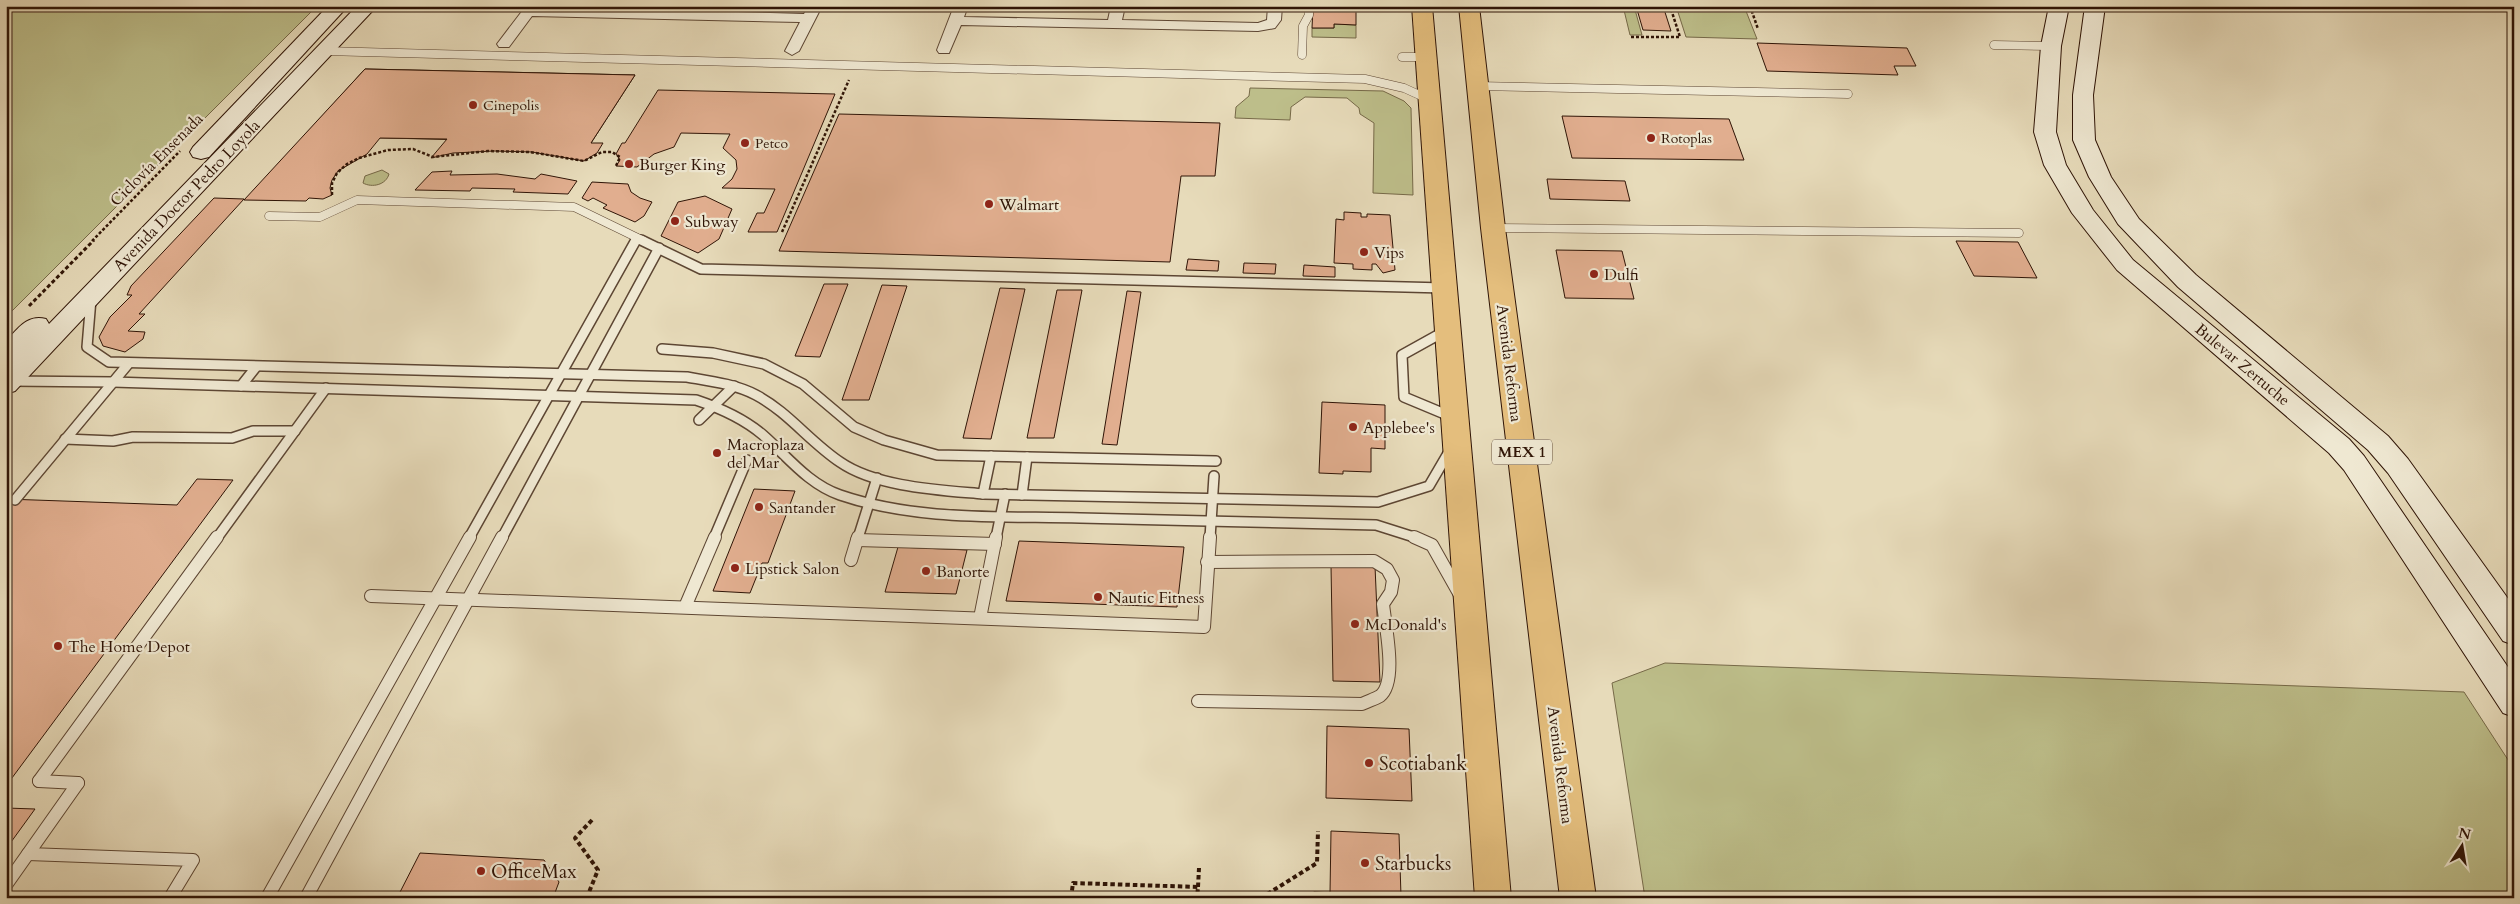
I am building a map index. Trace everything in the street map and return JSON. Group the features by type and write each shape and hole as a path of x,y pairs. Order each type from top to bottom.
{"highway":[{"path":"1422,6 1414,57 1431,117 1493,898"},
{"name":"Avenida Reforma","path":"1468,6 1493,228 1578,898"},
{"path":"1482,898 1491,862"}],"main road":[{"name":"Avenida Doctor Pedro Loyola","path":"14,349 339,6"},
{"name":"Avenida Doctor Pedro Loyola","path":"8,383 368,6"},
{"name":"Bulevar Zertuche","path":"2059,6 2051,46 2045,132 2055,165 2084,213 2126,264 2339,446 2354,463 2514,703"},
{"name":"Bulevar Zertuche","path":"2095,6 2083,95 2084,140 2100,177 2130,224 2187,281 2378,443 2398,466 2514,632"}],"street":[{"path":"944,50 961,6"},
{"path":"1114,24 1118,6"},
{"path":"956,21 1258,26 1270,25 1274,20 1275,6"},
{"path":"504,44 530,9 812,12 792,51"}],"lane":[{"path":"1302,55 1303,26 1309,15 1309,6"},
{"path":"1994,45 2051,46"},
{"path":"324,51 1365,79 1399,85 1415,91 1426,98 1431,117"},
{"path":"1478,86 1848,94"},
{"path":"269,216 320,217 357,200 574,207 702,269 1444,288"},
{"path":"1493,228 2019,233"},
{"path":"267,898 637,238"},
{"path":"306,898 659,248"},
{"path":"92,293 87,346 109,362 560,376 687,377 734,386 756,395 776,408 840,462 877,478 934,489 983,494 1378,502 1406,495 1429,486 1449,455 1454,418 1404,396 1402,355 1448,330"},
{"path":"14,349 10,358 8,383 113,382 696,400 736,416 755,429 819,484 837,494 900,510 1001,516 1376,525 1409,534 1432,545 1469,612"},
{"path":"662,349 700,350 750,359 794,378 854,426 894,444 937,455 1216,461"},
{"path":"14,500 129,363"},
{"path":"241,386 256,367"},
{"path":"429,391 441,372"},
{"path":"699,420 734,386"},
{"path":"6,885 78,783 39,781 326,388"},
{"path":"65,439 113,441 133,437 232,438 253,431 295,431"},
{"path":"983,494 991,456"},
{"path":"1022,495 1027,456"},
{"path":"685,607 747,460"},
{"path":"371,596 1204,627 1214,476"},
{"path":"851,560 877,478"},
{"path":"980,618 1005,494"},
{"path":"857,540 995,544"},
{"path":"1198,701 1334,705 1362,704 1380,695 1388,684 1390,666 1383,604 1391,596 1393,583 1391,571 1384,565 1374,561 1285,560 1207,562"},
{"path":"28,854 194,860 170,898"}],"path":[{"path":"1631,37 1680,38 1670,6"},
{"path":"1750,6 1758,29"},
{"path":"782,232 855,65"},
{"name":"Ciclovía Ensenada","path":"26,309 186,145"},
{"path":"328,197 332,195 330,188 332,180 347,164 367,154 391,149 415,149 425,152 431,158 494,151 532,152 584,160 593,155 607,152 616,154 620,158 616,166"},
{"path":"592,820 575,838 598,870 587,897 604,898"},
{"path":"1261,898 1317,863 1318,831"},
{"path":"1197,898 1199,868"},
{"path":"1072,898 1073,884 1198,887"}],"green space":[{"path":"6,6 317,6 6,317"},
{"path":"1623,6 1634,6 1642,35 1630,35"},
{"path":"1676,6 1744,6 1757,39 1686,37"},
{"path":"1334,24 1356,25 1356,38 1312,37 1312,28 1334,28"},
{"path":"1250,88 1383,91 1404,101 1411,108 1413,195 1373,193 1374,123 1360,114 1359,108 1347,98 1305,97 1291,107 1290,120 1235,118 1236,107 1249,96"},
{"path":"382,170 389,174 385,181 378,185 363,183 365,176"},
{"path":"1665,663 2464,692 2514,769 2514,898 1645,898 1612,683"}],"building":[{"path":"1313,6 1356,6 1356,25 1334,24 1334,28 1312,28"},
{"path":"1636,6 1663,6 1671,31 1643,30"},
{"path":"1757,43 1907,48 1916,66 1894,66 1898,75 1767,71"},
{"name":"Cinepolis","path":"365,69 635,75 591,143 304,136"},
{"name":"Cinepolis","path":"365,69 635,75 591,143 603,143 597,153 584,161 532,152 494,151 453,153 431,158 447,139 380,138 367,154 338,171 332,180 330,188 332,195 323,199 309,198 306,201 244,200"},
{"path":"658,90 835,94 777,232 748,232 757,213 764,213 775,189 722,188 732,179 737,169 736,160 723,148 730,134 681,133 674,147 654,154 637,167 616,166 620,160 616,154 622,143 625,143"},
{"name":"Walmart","path":"839,114 1220,123 1215,176 1181,176 1170,262 779,251"},
{"name":"Rotoplas","path":"1562,116 1729,119 1744,160 1572,158"},
{"path":"452,171 450,175 497,174 535,179 541,174 577,181 568,194 513,192 515,189 472,188 470,191 415,190 432,172"},
{"path":"1547,179 1625,181 1630,201 1550,199"},
{"path":"592,182 628,184 631,192 640,198 652,202 644,216 635,222 603,208 607,205 593,198 588,201 582,198"},
{"path":"705,196 732,209 719,239 698,253 661,236 678,202"},
{"path":"214,198 244,199 139,314 145,314 128,331 145,332 143,339 125,352 103,346 99,337 110,317 132,295 127,295 131,286"},
{"name":"Vips","path":"1344,212 1361,213 1361,217 1367,217 1367,214 1390,215 1395,270 1383,273 1376,264 1372,264 1372,270 1353,269 1353,264 1334,263 1336,219 1344,220"},
{"path":"1956,241 2018,242 2037,278 1974,276"},
{"name":"Dulfi","path":"1556,250 1622,251 1634,299 1565,298"},
{"path":"1188,259 1219,261 1218,271 1186,270"},
{"path":"1244,263 1276,264 1275,274 1243,273"},
{"path":"1304,265 1335,267 1335,277 1303,276"},
{"path":"824,284 848,284 820,357 795,356"},
{"path":"882,285 907,286 869,400 842,400"},
{"path":"1000,288 1025,289 991,439 963,438"},
{"path":"1057,290 1082,290 1054,438 1027,438"},
{"path":"1127,291 1141,292 1117,445 1102,444"},
{"name":"Applebee's","path":"1322,402 1385,405 1385,449 1371,448 1371,472 1343,471 1343,474 1319,473"},
{"name":"The Home Depot","path":"197,479 233,480 6,786 6,499 177,505"},
{"path":"754,489 795,491 768,563 762,563 750,593 713,591"},
{"path":"1019,541 1184,547 1177,607 1006,601"},
{"name":"Banorte","path":"898,547 967,550 956,594 885,592"},
{"name":"McDonald's","path":"1331,566 1375,566 1380,682 1333,681"},
{"name":"Scotiabank","path":"1327,726 1409,729 1412,801 1326,798"},
{"path":"6,808 35,809 6,849"},
{"name":"Starbucks","path":"1331,831 1399,834 1401,896 1330,893"},
{"name":"OfficeMax","path":"420,853 544,860 559,882 553,898 397,898"},
{"path":"1314,892 1392,896 1392,898 1305,898"}],"place":[{"name":"Cinepolis","path":"473,105"},
{"name":"Rotoplas","path":"1651,138"},
{"name":"Petco","path":"745,143"},
{"name":"Burger King","path":"629,164"},
{"name":"Walmart","path":"989,204"},
{"name":"Subway","path":"675,221"},
{"name":"Vips","path":"1364,252"},
{"name":"Dulfi","path":"1594,274"},
{"name":"Applebee's","path":"1353,427"},
{"name":"Macroplaza del Mar","path":"717,453"},
{"name":"Santander","path":"759,507"},
{"name":"Lipstick Salon","path":"735,568"},
{"name":"Banorte","path":"926,571"},
{"name":"Nautic Fitness","path":"1098,597"},
{"name":"McDonald's","path":"1355,624"},
{"name":"The Home Depot","path":"58,646"},
{"name":"Scotiabank","path":"1369,763"},
{"name":"Starbucks","path":"1365,863"},
{"name":"OfficeMax","path":"481,871"}]}
